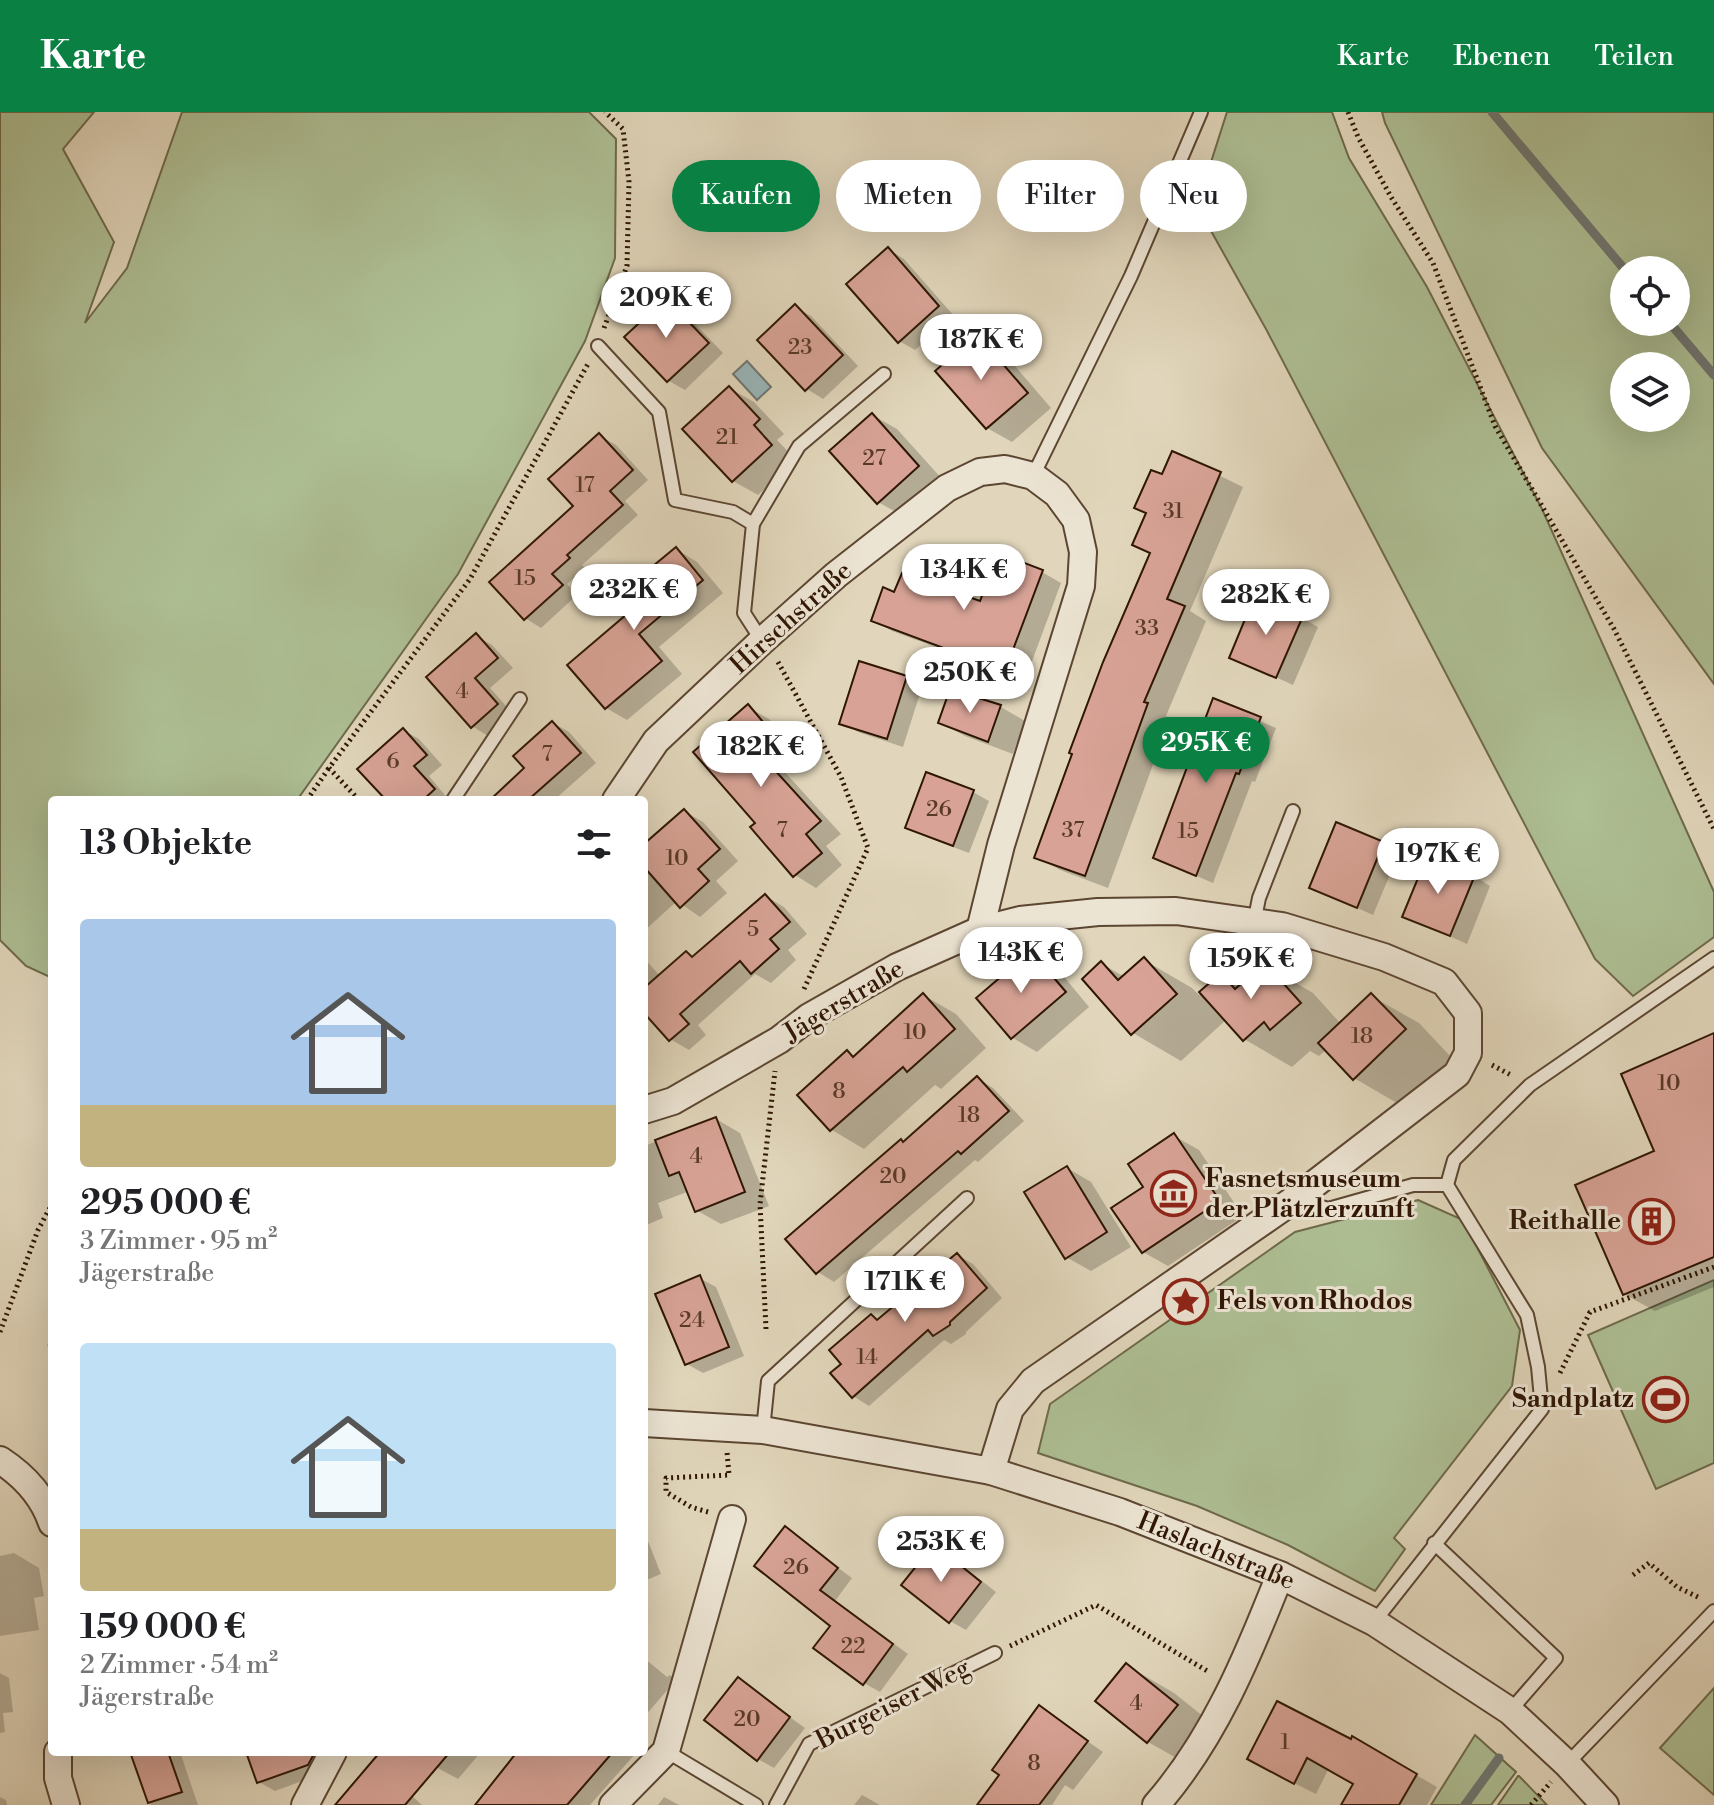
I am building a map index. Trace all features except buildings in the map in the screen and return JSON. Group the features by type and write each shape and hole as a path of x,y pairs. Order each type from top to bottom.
{"street":[{"name":"Hirschstraße","path":"619,796 656,741 762,641 836,575 947,488 980,472 1005,469 1033,476"},
{"path":"980,930 1001,845 1081,586 1083,552 1076,520 1057,494 1033,476"},
{"name":"Jägerstraße","path":"648,1109 673,1101 897,967 980,930 1020,920 1098,912 1176,911 1282,926 1384,957 1444,982 1468,1013 1468,1053"},
{"path":"991,1471 1010,1409 1033,1381 1295,1199 1457,1074 1468,1053"},
{"name":"Haslachstraße","path":"648,1423 763,1430 991,1471 1120,1512 1280,1575 1374,1622 1510,1711 1567,1764 1605,1805"},
{"path":"0,1460 21,1474 48,1510"},
{"path":"613,1805 666,1751 732,1519"},
{"path":"1156,1805 1196,1753 1233,1685 1280,1575"},
{"path":"58,1756 58,1778 66,1805"},
{"path":"305,1805 331,1756"}],"lane":[{"path":"1033,476 1131,276 1201,112"},
{"path":"598,346 659,412 675,500 733,512 753,524"},
{"path":"762,641 744,613 753,524 799,446 884,374"},
{"path":"456,796 520,699"},
{"path":"1254,923 1259,898 1293,811"},
{"path":"1374,1622 1542,1409 1538,1367 1527,1315 1447,1185 1454,1160 1530,1085 1714,958"},
{"path":"1295,1199 1328,1209 1413,1185 1447,1185"},
{"path":"763,1430 768,1381 967,1198"},
{"path":"1434,1543 1556,1658 1510,1711"},
{"path":"1567,1764 1714,1611"},
{"name":"Burgeiser Weg","path":"776,1805 809,1744 995,1653"},
{"path":"666,1751 756,1805"}],"path":[{"path":"310,796 470,579 598,346 627,266 629,182 623,129 605,112"},
{"path":"1348,112 1391,197 1433,263 1495,426 1614,629 1714,829"},
{"path":"762,641 779,663 841,777 868,848 802,992 809,1017"},
{"path":"329,768 355,796"},
{"path":"766,1329 760,1204 779,1040"},
{"path":"1468,1053 1530,1085"},
{"path":"0,1332 38,1230 48,1211"},
{"path":"1542,1409 1590,1312 1714,1267"},
{"path":"725,1427 729,1475 666,1478 666,1492 691,1507 732,1519"},
{"path":"1633,1575 1649,1563 1695,1598 1705,1597"},
{"path":"995,1653 1096,1605 1233,1685"}],"green space":[{"path":"0,112 94,112 63,149 114,242 85,323 127,268 182,112 589,112 616,139 615,258 585,341 458,574 300,796 48,796 48,976 26,966 0,940"},
{"path":"1227,112 1332,112 1349,158 1427,287 1542,509 1714,892 1714,937 1633,996 1595,959 1266,329 1212,232 1247,232 1247,160 1212,160"},
{"path":"1382,112 1714,112 1714,684 1542,448"},
{"path":"1418,1200 1463,1220 1520,1330 1512,1386 1394,1538 1405,1549 1375,1591 1288,1545 1197,1506 1038,1453 1050,1404 1295,1232"},
{"name":"Sandplatz","path":"1714,1280 1714,1463 1656,1489 1588,1335"},
{"path":"1714,1688 1714,1795 1660,1748"},
{"path":"1475,1735 1516,1772 1491,1805 1431,1805"},
{"path":"1519,1776 1547,1805 1498,1805"}],"water":[{"path":"747,361 771,387 757,400 733,374"}],"waterway":[{"path":"1492,112 1613,256"},
{"path":"1681,336 1714,375"},
{"path":"1465,1805 1499,1758"}],"place":[{"name":"Fasnetsmuseum der Plätzlerzunft","path":"1174,1194"},
{"name":"Reithalle","path":"1652,1221"},
{"name":"Fels von Rhodos","path":"1186,1301"},
{"name":"Sandplatz","path":"1665,1399"}]}
